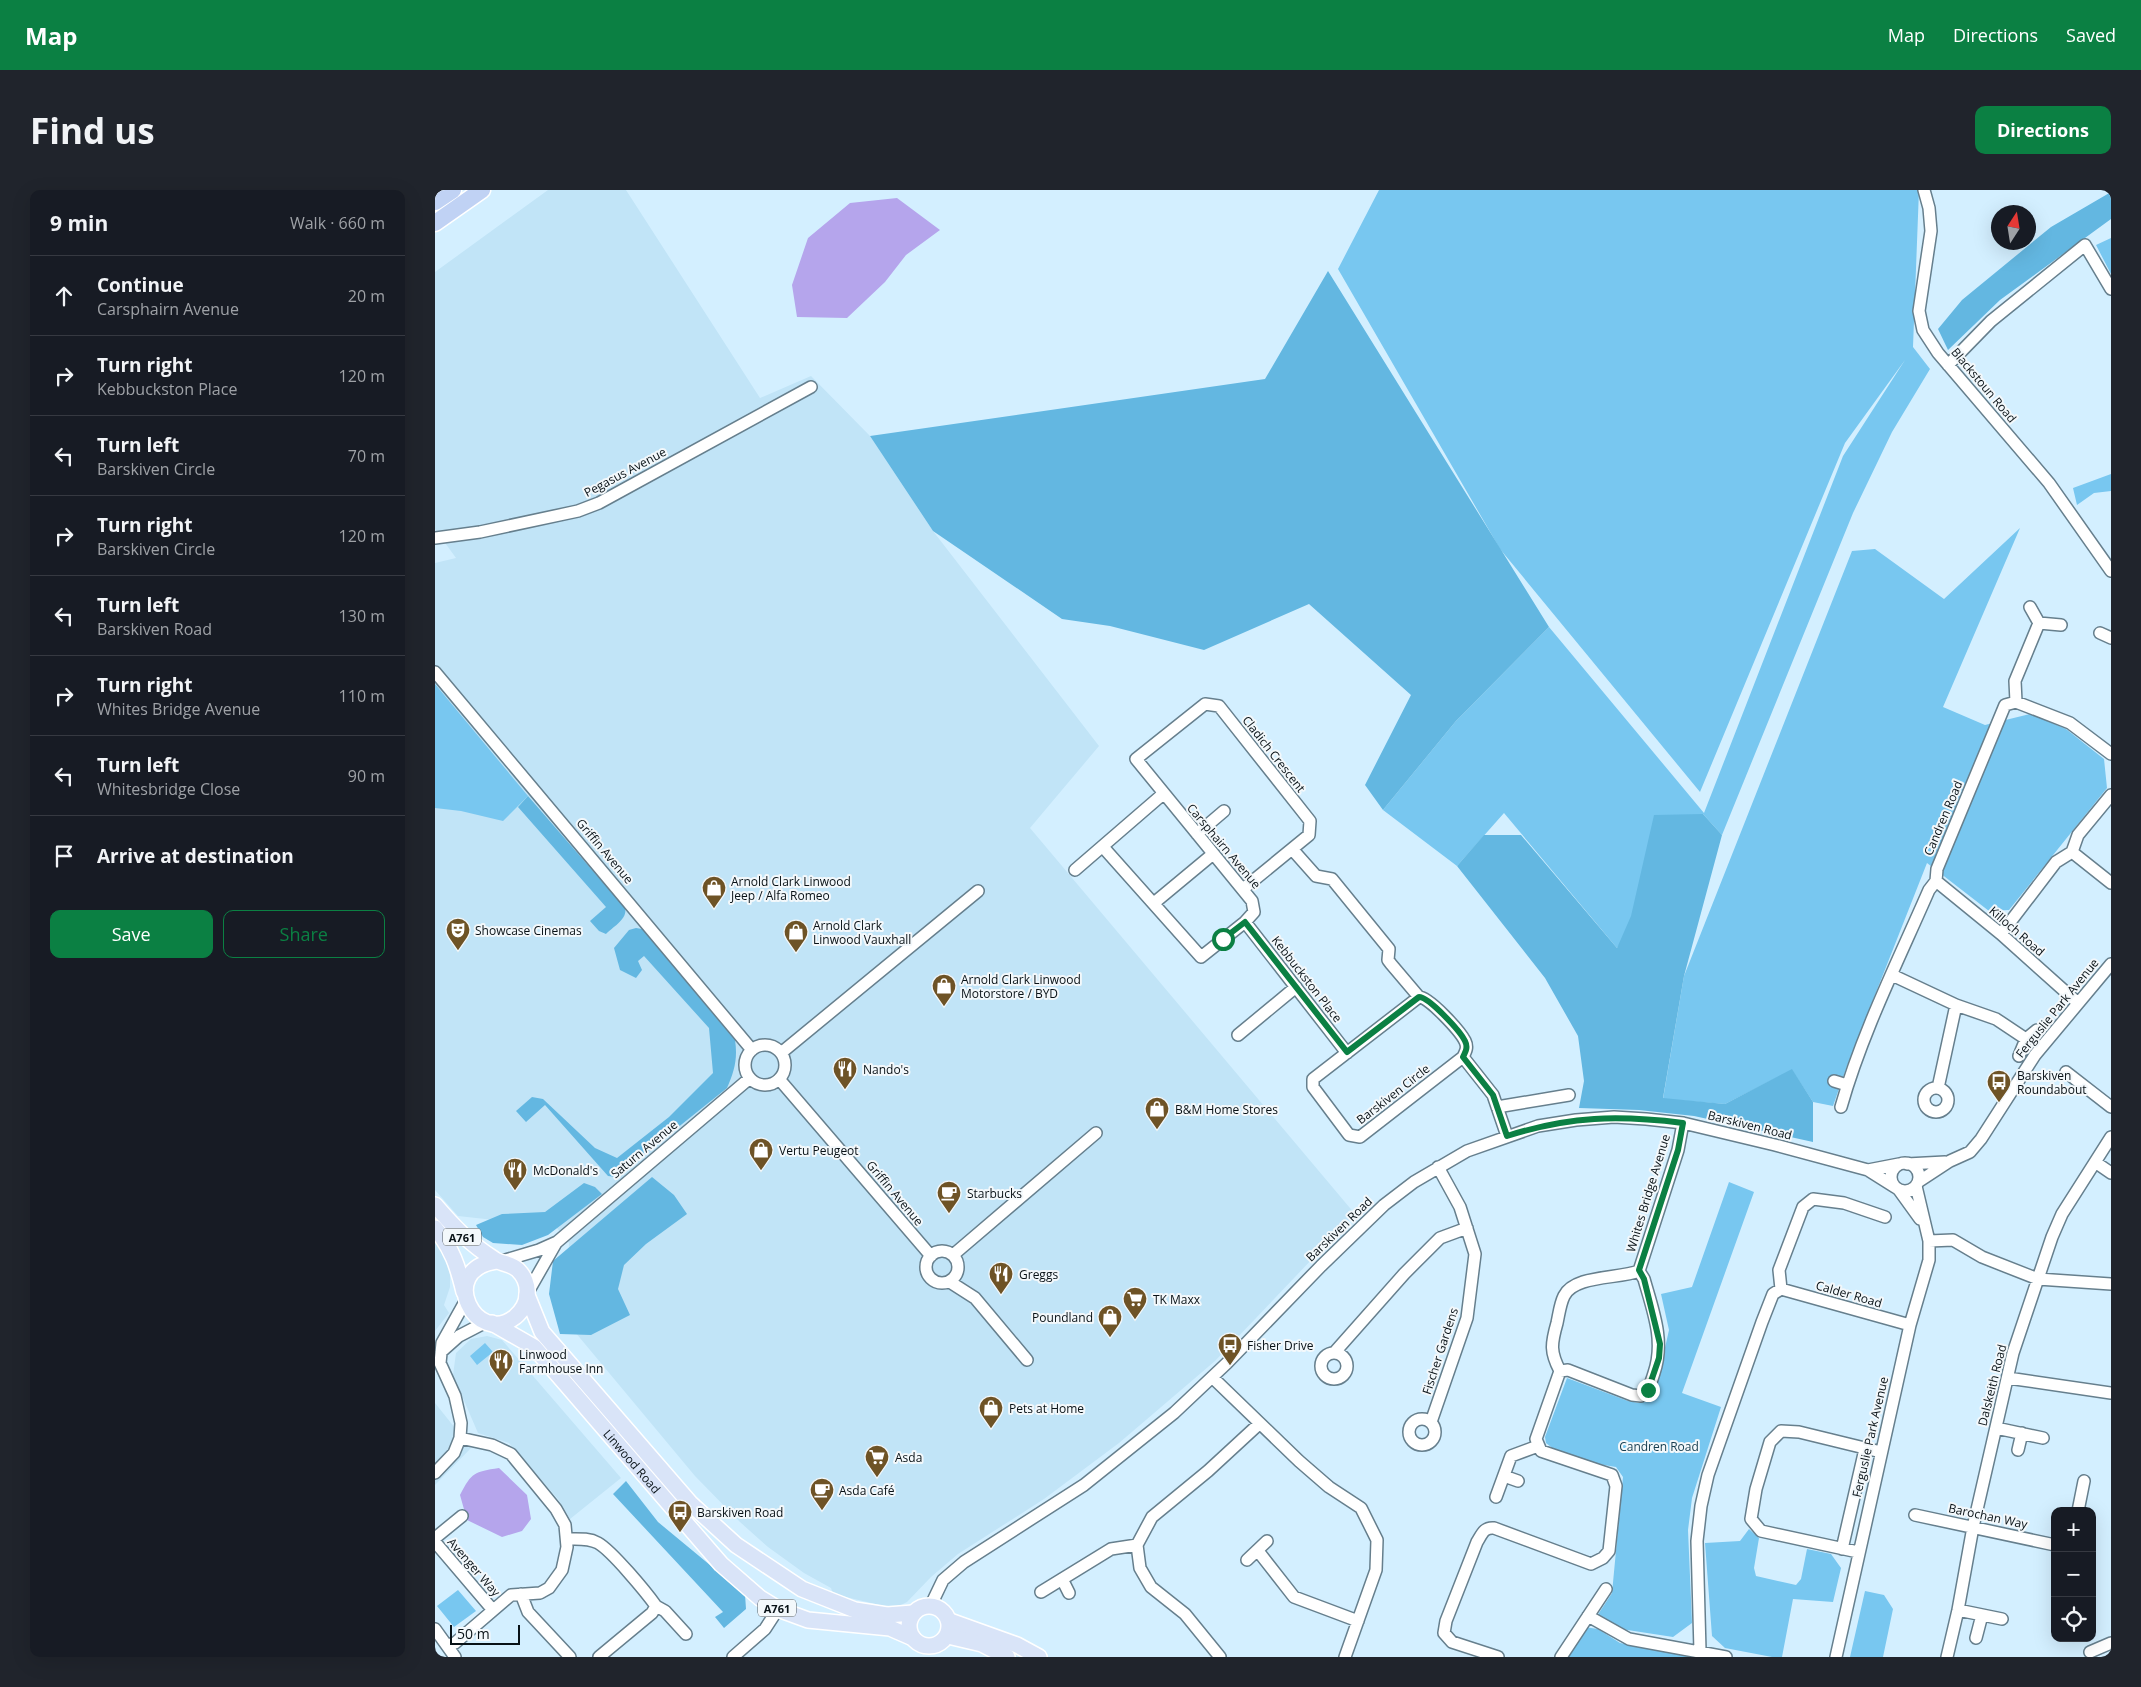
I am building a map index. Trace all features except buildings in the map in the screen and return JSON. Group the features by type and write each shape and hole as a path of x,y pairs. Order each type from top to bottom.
{"highway":[{"path":"435,202 453,190"},
{"path":"435,223 481,190"}],"main road":[{"name":"A761","path":"435,1205 461,1236 499,1261"},
{"name":"A761","path":"435,1228 456,1259 465,1298"},
{"path":"499,1261 516,1268 523,1276 527,1293 525,1305 512,1319 503,1323 489,1323 474,1314 465,1298 466,1286 473,1272 486,1262 499,1261"},
{"name":"Linwood Road","path":"527,1293 542,1332 690,1503 736,1545 802,1589 855,1610 887,1615 913,1613"},
{"name":"Linwood Road","path":"489,1323 529,1343 548,1362 721,1564 761,1598 778,1609 808,1620 890,1628 913,1638"},
{"name":"A761","path":"913,1613 923,1606 931,1605"},
{"path":"931,1605 944,1611 949,1628 1007,1657"},
{"path":"913,1613 909,1623 913,1638"},
{"name":"A761","path":"913,1638 920,1644 927,1646 937,1645 949,1628"},
{"path":"949,1628 1017,1645 1039,1657"}],"street":[{"name":"Blackstoun Road","path":"1924,190 1929,208 1931,230 1919,311 1923,330 1948,365 2049,483 2111,570"},
{"path":"1948,365 1991,321 2085,245 2111,289"},
{"name":"Pegasus Avenue","path":"435,538 479,532 578,511 599,503 811,387"},
{"path":"2030,607 2039,623"},
{"path":"2039,623 2061,625"},
{"path":"2039,623 2015,681 2016,702 2071,723 2111,754"},
{"name":"Griffin Avenue","path":"435,672 752,1050"},
{"name":"Candren Road","path":"1841,1107 1847,1085 1929,890 1936,881 1937,869 2005,705 2016,702"},
{"name":"Cladich Crescent","path":"1136,759 1205,704 1219,706 1310,821 1309,835 1243,890"},
{"name":"Carsphairn Avenue","path":"1136,759 1252,901 1254,912 1245,922"},
{"path":"1075,870 1163,794"},
{"path":"2001,934 2056,862 2072,852 2078,835 2111,795"},
{"path":"1197,834 1225,811"},
{"path":"1103,847 1201,957 1245,922"},
{"path":"1292,849 1316,876 1331,878 1389,949 1388,960 1391,964 1419,997 1423,997 1436,1006 1465,1041 1467,1050 1463,1057 1493,1095 1507,1136"},
{"path":"2072,852 2111,883"},
{"path":"1154,903 1213,854"},
{"name":"Killoch Road","path":"1936,881 2001,934 2078,1004"},
{"path":"781,1053 978,891"},
{"name":"Kebbuckston Place","path":"1245,922 1347,1052"},
{"name":"Ferguslie Park Avenue","path":"1923,1225 1917,1184 1950,1161 1970,1152 1981,1139 2035,1055 2111,964"},
{"path":"1892,975 1956,1005 1996,1018 2025,1039"},
{"path":"1237,1035 1296,987"},
{"name":"Barskiven Circle","path":"1419,997 1313,1079 1313,1087 1349,1135 1361,1137 1463,1057"},
{"path":"1937,1088 1956,1005"},
{"path":"2019,1056 2025,1039 2037,1030"},
{"path":"766,1045 775,1048 781,1053 785,1065 779,1080 769,1084 762,1084 750,1078 745,1068 745,1062 752,1050 766,1045"},
{"path":"2065,1072 2111,1107"},
{"name":"Saturn Avenue","path":"499,1261 539,1250 557,1242 750,1078"},
{"name":"Griffin Avenue","path":"779,1080 931,1256"},
{"path":"1835,1081 1847,1085"},
{"path":"1497,1108 1569,1095"},
{"name":"Barskiven Road","path":"931,1605 943,1580 964,1562 1084,1485 1145,1438 1212,1377 1384,1205 1414,1182 1467,1151 1538,1126 1576,1120 1614,1117 1683,1123 1867,1170 1897,1189"},
{"name":"Whites Bridge Avenue","path":"1560,1372 1552,1356 1552,1340 1564,1296 1572,1286 1586,1281 1628,1275 1639,1270 1678,1150 1683,1123"},
{"path":"953,1254 1096,1133"},
{"name":"Dalskeith Road","path":"1947,1657 1958,1610 1973,1527 2013,1353 2062,1214 2111,1137"},
{"name":"Ferguslie Park Avenue","path":"1903,1164 1927,1164 1950,1161"},
{"path":"2095,1162 2111,1173"},
{"path":"1903,1164 1916,1169 1918,1173 1917,1184 1908,1191 1897,1189 1891,1179 1891,1175 1903,1164"},
{"name":"Barskiven Road","path":"1867,1170 1903,1164"},
{"name":"Fischer Gardens","path":"1431,1422 1467,1318 1475,1254 1460,1207 1438,1167"},
{"name":"Ferguslie Park Avenue","path":"1836,1657 1881,1452 1911,1325 1929,1260 1929,1241 1923,1225 1909,1202 1897,1189"},
{"path":"1700,1651 1697,1541 1701,1506 1708,1475 1762,1322 1773,1294 1781,1289 1779,1270 1803,1207 1813,1198 1843,1203 1885,1218"},
{"path":"1334,1353 1404,1274 1440,1238 1467,1228"},
{"path":"1929,1241 1953,1240 1982,1257 2038,1279 2111,1284"},
{"name":"Saturn Avenue","path":"527,1293 557,1242"},
{"path":"950,1282 958,1269 956,1259 953,1254 939,1251 931,1256 926,1265 930,1278 940,1283 950,1282 975,1298 1027,1360"},
{"path":"1499,1657 1451,1642 1444,1633 1453,1603 1477,1542 1484,1531 1494,1528 1591,1564 1603,1558 1609,1551 1616,1486 1613,1475 1541,1451 1536,1439 1560,1372 1568,1370 1632,1395 1641,1396 1648,1390 1659,1358 1660,1344 1644,1279 1639,1270"},
{"name":"Calder Road","path":"1781,1289 1911,1325"},
{"path":"435,1472 454,1453 460,1438 461,1423 455,1396 440,1363 442,1343 465,1298"},
{"path":"441,1352 459,1336 489,1323"},
{"path":"1212,1377 1259,1424 1329,1487 1361,1508 1377,1540 1376,1570 1345,1657"},
{"path":"2007,1378 2111,1393"},
{"path":"1220,1657 1185,1614 1151,1587 1139,1568 1137,1544 1152,1517 1208,1471 1259,1424"},
{"path":"1996,1428 2043,1438"},
{"path":"1858,1552 1761,1531 1751,1519 1756,1489 1770,1442 1781,1431 1799,1432 1881,1452"},
{"path":"2018,1450 2022,1433"},
{"path":"447,1645 455,1643 511,1595 539,1593 549,1588 562,1570 566,1556 567,1538 565,1524 556,1509 511,1454 492,1445 460,1438"},
{"path":"1496,1497 1511,1456 1538,1446"},
{"path":"1842,1549 1865,1448"},
{"path":"1504,1476 1518,1481"},
{"path":"2079,1507 2084,1480"},
{"name":"Barochan Way","path":"1915,1515 2051,1544"},
{"path":"435,1538 462,1516"},
{"path":"567,1538 583,1539 597,1543 609,1552 656,1606 665,1611 686,1634"},
{"name":"Avenger Way","path":"435,1542 493,1609"},
{"path":"1247,1560 1267,1542"},
{"path":"1041,1592 1111,1549 1137,1544"},
{"path":"1258,1551 1294,1596 1358,1621"},
{"path":"1062,1579 1069,1593"},
{"path":"1561,1657 1606,1589"},
{"path":"521,1594 528,1612 570,1657"},
{"path":"599,1657 652,1613 656,1606"},
{"path":"733,1657 765,1629 778,1609"},
{"path":"1958,1610 2002,1619"},
{"path":"1976,1638 1982,1615"},
{"path":"1588,1616 1629,1639 1726,1657"},
{"path":"435,1629 455,1657"}],"shaded area":[{"path":"548,190 626,190 760,398 811,376 870,436 933,531 1099,746 1030,828 1355,1214 1215,1361 1119,1443 1044,1499 958,1554 931,1577 907,1602 899,1606 884,1606 833,1594 831,1588 804,1573 768,1547 740,1522 695,1476 565,1320 569,1243 556,1227 458,1216 435,1190 435,563 456,558 435,529 435,272"},
{"path":"2111,192 2111,219 2000,300 1948,350 1938,329 1962,300 2023,250 2036,250 2036,239 2051,227"},
{"path":"897,198 940,230 906,255 885,282 847,318 797,317 792,285 808,238 850,203"},
{"path":"1328,271 1549,627 1456,721 1383,810 1365,785 1411,695 1309,604 1204,650 1110,626 1062,619 933,531 870,436 1265,379"},
{"path":"528,796 625,908 622,919 606,934 599,931 590,921 606,907 518,807"},
{"path":"1703,814 1722,835 1684,976 1663,1098 1725,1104 1792,1069 1813,1102 1813,1142 1694,1116 1639,1110 1579,1108 1584,1081 1578,1036 1545,978 1457,866 1484,835 1521,835 1617,948 1631,916 1654,815"},
{"path":"642,929 735,1040 736,1059 727,1088 616,1177 608,1176 545,1105 526,1122 516,1111 532,1097 543,1099 595,1148 617,1158 669,1117 713,1073 709,1028 644,956 638,961 642,970 636,978 620,970 614,948 629,930"},
{"path":"652,1177 674,1195 687,1214 646,1244 624,1265 618,1289 630,1315 591,1335 560,1334 549,1294 553,1261"},
{"path":"584,1183 595,1187 602,1194 548,1235 522,1245 493,1243 483,1237 476,1225 502,1214 545,1212"},
{"path":"435,1241 449,1265 450,1287 444,1305 449,1313 435,1331"},
{"path":"487,1336 502,1340 621,1478 570,1519 558,1499 509,1443 478,1433 453,1375 456,1353 471,1339"},
{"path":"435,1403 471,1448 435,1485"},
{"path":"499,1468 527,1495 531,1519 522,1531 502,1537 467,1520 460,1495 471,1477 475,1474"},
{"path":"626,1481 658,1522 745,1594 746,1609 724,1628 715,1617 723,1612 613,1494"}],"green space":[{"path":"1379,190 1919,190 1913,347 1930,369 1892,432 1853,513 1722,835 1703,814 1617,948 1504,813 1457,866 1383,810 1456,721 1549,627 1704,813 1843,456 1905,360 1845,443 1700,792 1500,549 1338,269"},
{"path":"2111,238 2111,274 2096,245"},
{"path":"2111,474 2111,491 2094,493 2077,505 2073,488"},
{"path":"2020,528 1943,707 1985,725 2030,714 2066,729 2104,759 2107,788 2009,910 1989,911 1927,863 1833,1106 1813,1102 1792,1070 1725,1104 1663,1099 1684,976 1852,551 1875,549 1944,599"},
{"path":"435,684 528,796 503,821 461,811 435,808"},
{"name":"Candren Road","path":"1729,1182 1754,1192 1682,1393 1721,1407 1692,1498 1688,1530 1692,1623 1673,1637 1621,1629 1597,1616 1612,1593 1623,1477 1616,1467 1579,1460 1561,1453 1546,1443 1545,1437 1567,1378 1628,1401 1639,1403 1655,1392 1669,1330 1661,1294 1692,1287"},
{"path":"485,1343 493,1352 477,1365 470,1356"},
{"path":"1749,1529 1759,1538 1754,1568 1756,1576 1796,1585 1801,1579 1807,1549 1831,1554 1841,1568 1833,1602 1793,1599 1782,1657 1772,1657 1725,1648 1712,1636 1705,1543 1740,1541"},
{"path":"458,1590 476,1611 454,1627 437,1606"},
{"path":"1865,1591 1884,1595 1893,1609 1883,1657 1850,1657"},
{"path":"1584,1627 1598,1629 1620,1643 1691,1657 1566,1657"}],"place":[{"name":"Arnold Clark Linwood Jeep / Alfa Romeo","path":"714,909"},
{"name":"Showcase Cinemas","path":"458,951"},
{"name":"Arnold Clark Linwood Vauxhall","path":"796,953"},
{"name":"Arnold Clark Linwood Motorstore / BYD","path":"944,1007"},
{"name":"Nando's","path":"845,1090"},
{"name":"Barskiven Roundabout","path":"1999,1103"},
{"name":"B&M Home Stores","path":"1157,1130"},
{"name":"Vertu Peugeot","path":"761,1171"},
{"name":"McDonald's","path":"515,1191"},
{"name":"Starbucks","path":"949,1214"},
{"name":"Greggs","path":"1001,1295"},
{"name":"TK Maxx","path":"1135,1320"},
{"name":"Poundland","path":"1110,1338"},
{"name":"Fisher Drive","path":"1230,1366"},
{"name":"Linwood Farmhouse Inn","path":"501,1382"},
{"name":"Pets at Home","path":"991,1429"},
{"name":"Asda","path":"877,1478"},
{"name":"Asda Café","path":"822,1511"},
{"name":"Barskiven Road","path":"680,1533"}],"route":[{"path":"1223,939 1245,922 1347,1052 1419,997 1423,997 1436,1006 1465,1041 1467,1050 1463,1057 1493,1095 1507,1136 1538,1126 1614,1117 1683,1123 1678,1150 1639,1270 1644,1279 1660,1344 1659,1358 1648,1390"}]}
